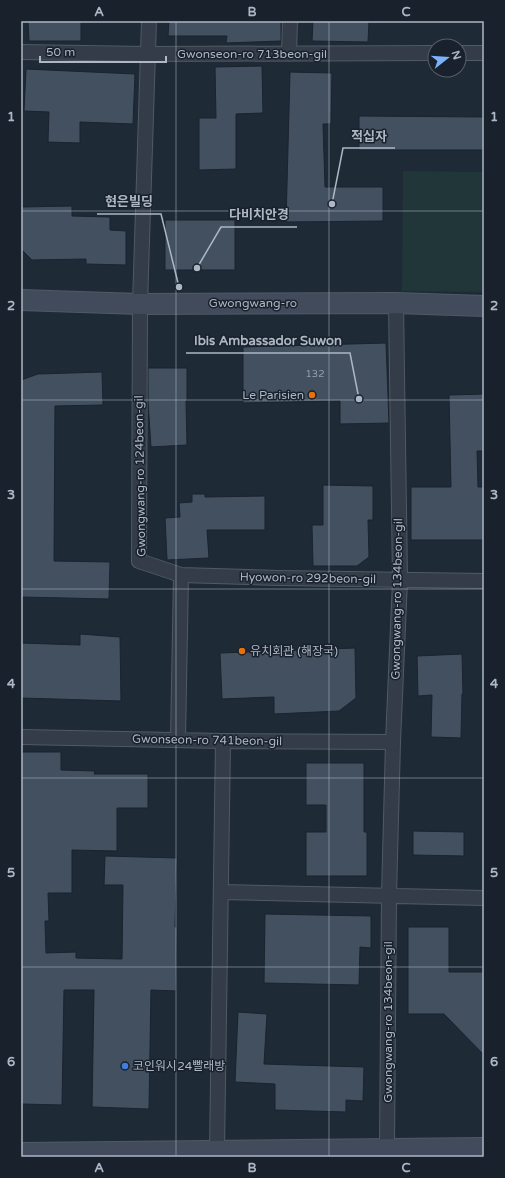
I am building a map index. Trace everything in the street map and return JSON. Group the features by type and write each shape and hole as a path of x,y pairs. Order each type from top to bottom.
{"street":[{"path":"140,304 149,21"},
{"path":"289,54 290,21"},
{"name":"Gwonseon-ro 713beon-gil","path":"21,52 147,54 427,53"},
{"path":"467,53 484,53"},
{"name":"Gwongwang-ro","path":"21,300 140,304 396,303 484,306"},
{"name":"Gwongwang-ro 134beon-gil","path":"387,1150 392,742 400,580 396,303"},
{"name":"Gwongwang-ro 124beon-gil","path":"140,304 139,561 181,575"},
{"path":"178,739 181,575"},
{"name":"Hyowon-ro 292beon-gil","path":"181,575 484,581"},
{"name":"Gwonseon-ro 741beon-gil","path":"21,737 223,741 392,742"},
{"path":"217,1151 222,892 223,741"},
{"path":"222,892 484,898"},
{"path":"21,1154 484,1148"}],"green space":[{"path":"403,171 484,172 484,292 402,291"}],"building":[{"path":"28,21 81,21 81,41 29,41"},
{"path":"169,21 281,21 281,41 226,43 227,36 168,36"},
{"path":"313,21 369,21 368,42 312,41"},
{"path":"262,66 263,113 236,114 236,169 199,170 199,118 216,118 215,67"},
{"path":"26,69 135,74 133,124 80,122 80,143 48,142 49,112 24,111"},
{"path":"290,72 332,73 331,124 323,124 325,187 383,187 383,221 286,222"},
{"path":"359,116 484,117 484,150 359,150"},
{"path":"72,206 72,216 110,217 110,230 126,231 126,265 86,264 86,259 32,260 21,249 21,207"},
{"path":"165,220 235,220 235,270 165,270"},
{"path":"386,343 389,423 340,424 340,401 243,403 243,347"},
{"path":"148,368 187,368 187,445 151,447 148,402"},
{"path":"102,372 103,405 55,406 54,561 110,562 109,599 21,597 21,380 38,374"},
{"path":"484,394 484,451 477,451 478,487 484,487 484,540 411,540 411,487 451,487 449,395"},
{"path":"323,485 373,486 373,520 368,520 369,557 357,566 313,566 312,525 323,525"},
{"path":"192,494 205,494 205,497 265,496 265,530 207,530 209,558 167,560 165,518 180,517 179,503 192,502"},
{"path":"80,634 120,637 121,701 21,698 21,643 80,645"},
{"path":"355,648 356,698 339,711 274,714 274,697 222,699 220,653"},
{"path":"462,654 463,694 461,738 431,737 432,695 418,696 417,656"},
{"path":"21,752 61,752 61,770 95,771 94,774 148,774 148,808 117,808 117,851 72,850 72,893 48,893 49,921 45,921 46,953 76,952 76,958 122,959 123,885 104,885 105,856 177,858 175,927 177,927 176,991 151,990 149,1109 92,1107 94,990 64,990 62,1105 21,1104"},
{"path":"306,763 364,763 364,832 367,832 367,876 306,876 306,832 326,832 326,805 306,805"},
{"path":"413,831 464,832 464,856 413,855"},
{"path":"265,914 371,916 371,948 360,947 359,985 264,983"},
{"path":"408,927 449,927 449,972 484,972 484,1055 444,1014 408,1014"},
{"path":"238,1012 267,1014 264,1064 364,1067 363,1101 346,1100 346,1112 275,1110 275,1084 235,1082"}],"place":[{"name":"적십자","path":"332,204"},
{"name":"다비치안경","path":"197,268"},
{"name":"현은빌딩","path":"179,287"},
{"name":"Le Parisien","path":"312,395"},
{"name":"Ibis Ambassador Suwon","path":"359,399"},
{"name":"유치회관 (해장국)","path":"242,651"},
{"name":"코인워시24빨래방","path":"125,1066"}]}
